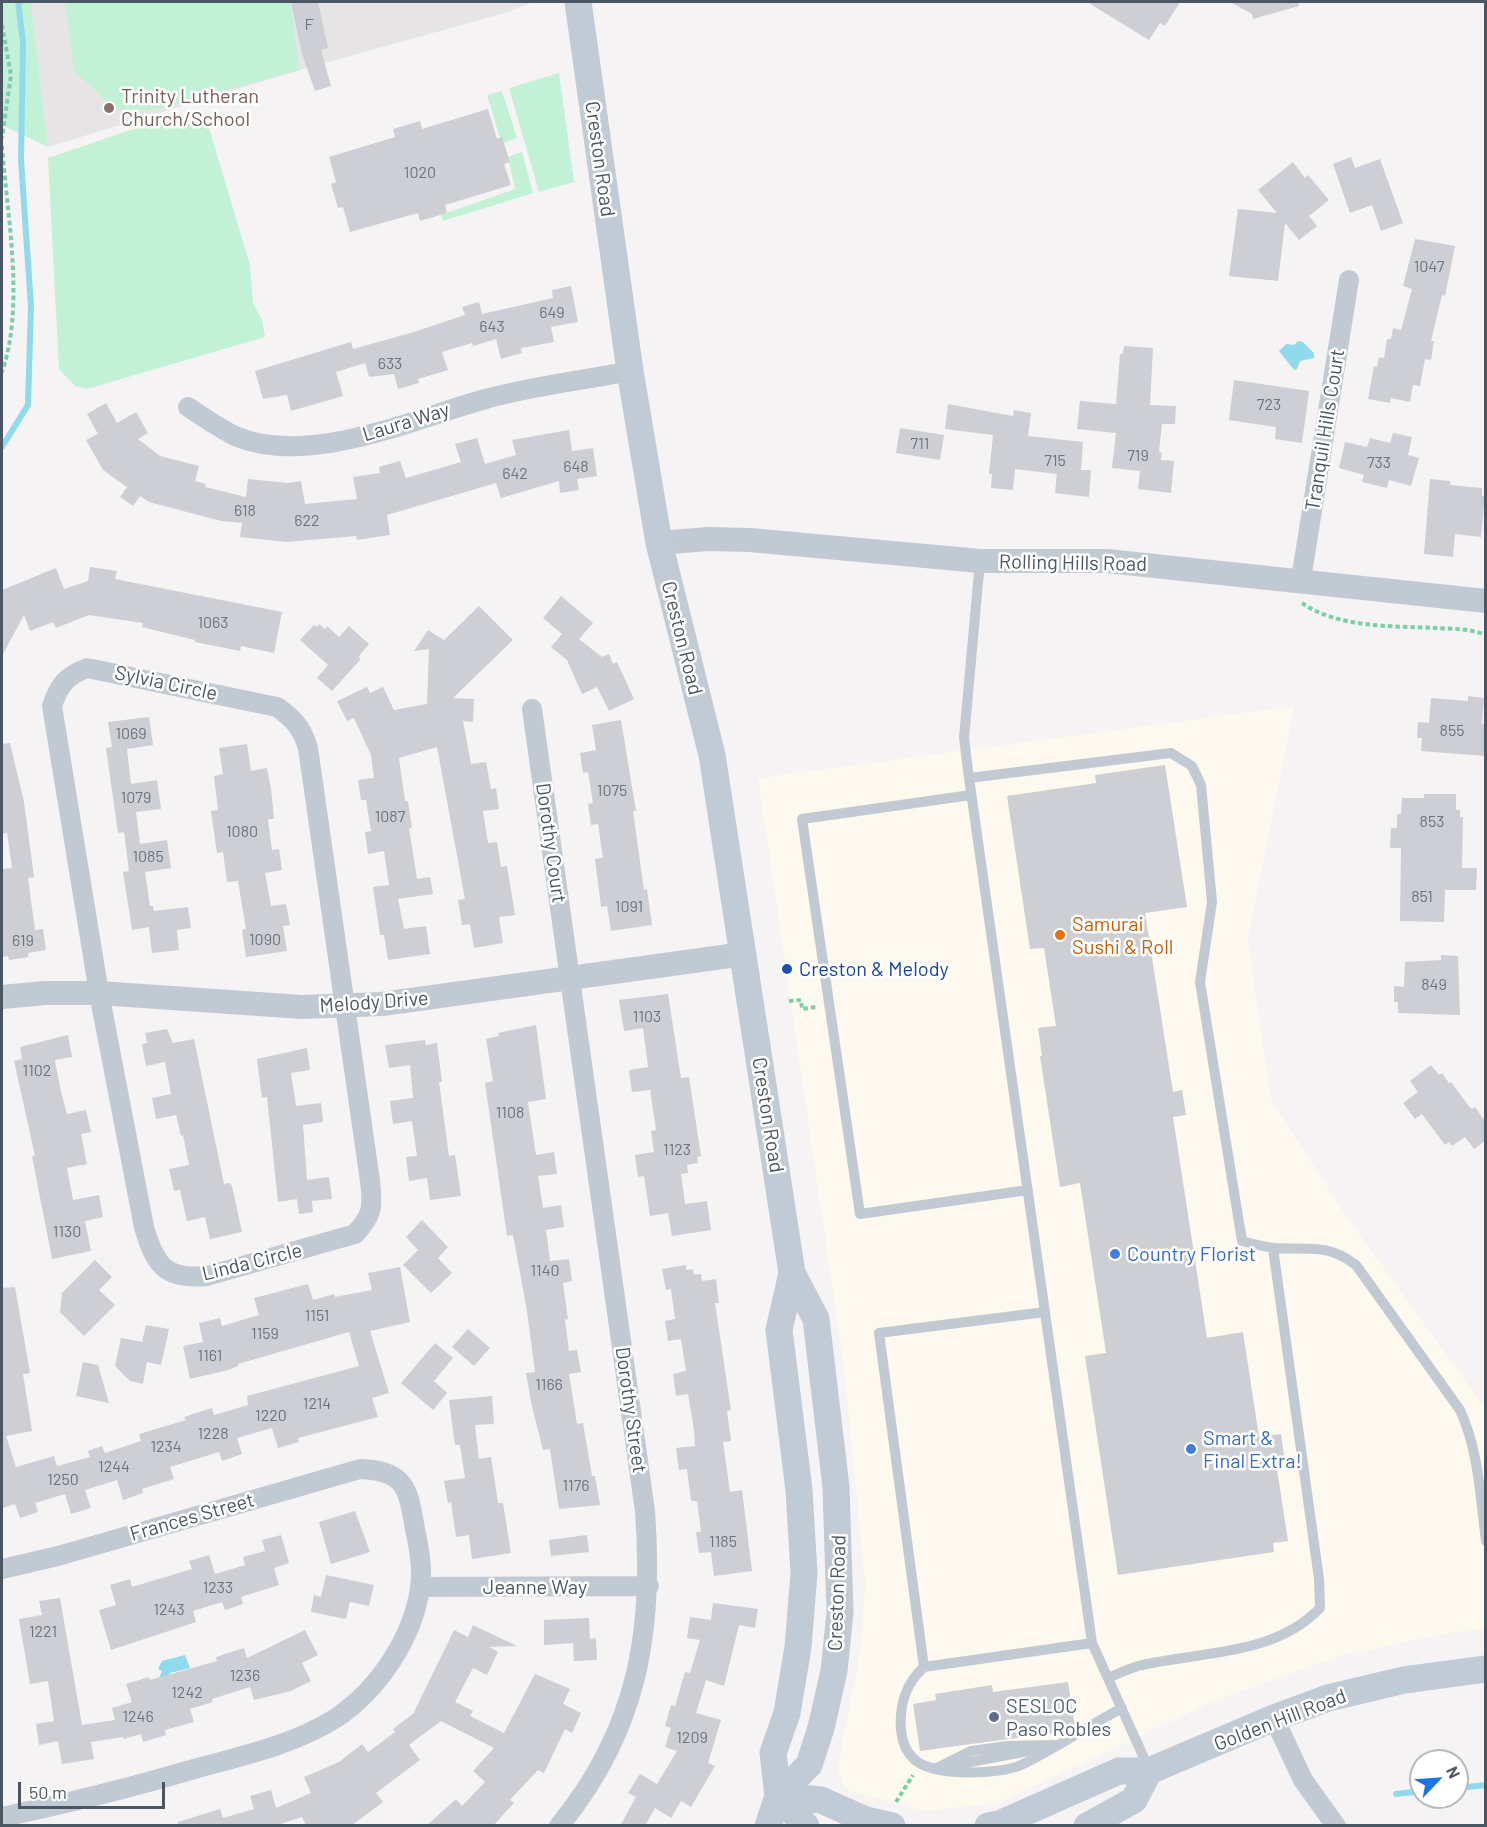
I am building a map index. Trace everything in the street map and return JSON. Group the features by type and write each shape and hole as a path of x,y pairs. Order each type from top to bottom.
{"main road":[{"name":"Creston Road","path":"578,2 630,371 659,543 712,755 792,1273 816,1319 836,1487 840,1612 834,1671 809,1765 778,1796"},
{"name":"Creston Road","path":"768,1826 778,1796 773,1753 787,1713 798,1647 804,1573 799,1490 779,1330 792,1273"},
{"name":"Golden Hill Road","path":"988,1826 999,1824 1119,1771 1149,1771 1274,1718 1328,1698 1404,1680 1485,1669"},
{"path":"1087,1826 1134,1800 1149,1771"},
{"path":"778,1796 821,1800 866,1820 894,1814"},
{"path":"778,1796 806,1826"}],"street":[{"name":"Tranquil Hills Court","path":"1298,588 1349,280"},
{"name":"Laura Way","path":"188,407 236,436 275,445 315,446 344,441 486,399 630,371"},
{"name":"Rolling Hills Road","path":"659,543 708,539 750,540 980,561 1107,561 1298,588 1485,601"},
{"name":"Sylvia Circle","path":"99,993 52,706 58,687 70,674 87,668 277,707 293,718 303,731 309,748 346,1005"},
{"name":"Dorothy Court","path":"532,709 570,976"},
{"name":"Melody Drive","path":"2,997 45,993 99,993 260,1005 346,1005 416,1001 570,976 744,954"},
{"name":"Dorothy Street","path":"559,1826 598,1769 629,1700 645,1627 649,1586 645,1511 570,976"},
{"name":"Linda Circle","path":"99,993 150,1247 159,1264 172,1274 188,1278 207,1276 334,1241 355,1234 368,1221 372,1203 370,1181 346,1005"},
{"name":"Frances Street","path":"2,1569 58,1556 360,1469 382,1470 401,1481 410,1496 420,1559 420,1587"},
{"name":"Jeanne Way","path":"420,1587 649,1586"},
{"path":"3,1816 113,1792 264,1750 336,1718 363,1697 384,1671 401,1644 413,1615 420,1587"},
{"path":"1274,1718 1303,1780 1336,1826"}],"lane":[{"path":"980,561 964,738 971,795 1092,1643 1149,1771"},
{"path":"969,778 1171,753 1192,766 1201,785 1212,903 1200,982 1242,1241 1273,1248 1322,1248 1340,1253 1356,1265 1460,1410 1468,1429 1476,1461 1485,1541"},
{"path":"971,795 802,819 860,1214 1028,1190"},
{"path":"1108,1678 1137,1666 1248,1648 1308,1621 1320,1608 1319,1579 1273,1248"},
{"path":"924,1667 879,1333 1045,1312"},
{"path":"1092,1643 924,1667 915,1675 905,1693 901,1730 905,1746 914,1760 934,1769 973,1773 1019,1766 1122,1708"},
{"path":"934,1769 972,1751 1007,1746 1055,1745"}],"path":[{"path":"2,25 11,75 2,138"},
{"path":"2,146 11,263 12,336 2,372"},
{"path":"1298,588 1315,612 1353,621 1465,629 1485,635"},
{"path":"789,1001 801,1000 802,1009 829,1004"},
{"path":"894,1814 919,1766"}],"shaded area":[{"name":"Trinity Lutheran Church/School","path":"31,2 533,2 508,12 300,70 48,147"},
{"path":"1294,706 1248,940 1271,1099 1344,1213 1485,1408 1485,1630 1454,1632 1340,1656 1214,1701 997,1804 922,1811 847,1790 837,1770 861,1649 865,1583 844,1368 758,778"}],"green space":[{"path":"2,2 31,2 48,147 2,125"},
{"path":"65,2 290,2 300,70 152,110 115,110 74,70"},
{"path":"559,73 574,182 539,192 509,88"},
{"path":"502,91 517,138 504,143 500,138 487,95"},
{"path":"166,118 171,129 201,120 205,128 209,128 250,265 253,303 262,320 265,337 87,389 75,386 59,369 48,158"},
{"path":"522,152 533,193 443,221 441,215 515,189 508,157"}],"water":[{"path":"1298,341 1303,342 1314,353 1314,358 1300,361 1297,369 1294,370 1279,351 1286,344 1294,345"},
{"path":"185,1655 190,1668 170,1673 166,1681 159,1678 162,1671 158,1669 162,1661"}],"building":[{"path":"291,2 318,2 328,48 321,50 331,86 315,91 302,54"},
{"path":"1087,2 1180,2 1165,26 1160,23 1149,40"},
{"path":"1230,2 1298,2 1299,6 1253,19 1252,14"},
{"path":"488,109 497,139 502,137 510,162 504,164 511,185 445,205 447,213 420,221 418,213 350,232 343,207 338,208 331,184 336,182 329,157 395,137 393,129 420,121 422,129"},
{"path":"1351,157 1355,168 1380,159 1403,223 1381,231 1372,205 1350,213 1333,164"},
{"path":"1293,162 1305,178 1308,175 1329,200 1309,216 1317,226 1299,240 1285,223 1278,281 1229,276 1238,209 1277,213 1258,190"},
{"path":"1415,239 1455,246 1445,296 1442,295 1431,341 1434,341 1431,360 1425,359 1420,386 1413,385 1410,402 1391,398 1390,403 1368,399 1374,366 1377,367 1379,357 1384,358 1387,339 1391,339 1393,328 1401,330 1412,289 1403,286"},
{"path":"571,286 578,322 551,327 554,342 521,348 522,353 501,359 496,339 442,352 448,370 418,379 419,383 398,389 394,374 369,377 365,363 336,372 343,396 291,411 287,395 263,399 255,371 351,342 353,349 414,332 465,315 462,307 479,302 482,314 553,298 552,290"},
{"path":"1124,346 1153,348 1150,405 1176,406 1175,424 1162,424 1159,452 1162,453 1161,460 1174,461 1171,493 1138,489 1140,471 1112,468 1116,433 1077,429 1080,401 1116,404 1120,354 1123,354"},
{"path":"1234,380 1309,391 1302,443 1275,439 1276,427 1229,420"},
{"path":"106,403 117,423 136,412 148,433 138,439 160,456 199,466 195,481 206,484 205,487 246,497 248,479 288,483 301,481 305,504 357,499 353,477 380,473 379,467 400,461 406,478 461,462 455,444 477,438 485,464 516,455 512,440 569,430 572,451 593,448 597,476 577,479 579,490 560,493 559,481 501,498 496,483 387,515 390,535 357,540 356,536 286,542 240,537 242,523 221,521 149,502 140,496 133,506 120,497 127,487 103,470 86,440 98,434 87,414"},
{"path":"948,404 1013,416 1014,410 1031,413 1028,436 1083,442 1081,470 1091,470 1089,497 1055,493 1057,474 1015,469 1013,490 991,488 992,474 989,474 993,435 945,429"},
{"path":"900,428 944,435 940,460 896,453"},
{"path":"1393,433 1412,437 1408,455 1419,458 1411,486 1389,480 1387,488 1362,482 1364,475 1339,468 1345,442 1367,447 1370,438 1390,443"},
{"path":"1430,479 1450,481 1450,485 1482,488 1482,496 1485,496 1481,537 1455,534 1453,557 1424,554"},
{"path":"90,567 117,571 115,579 282,612 274,653 241,646 240,651 195,642 195,640 142,627 143,623 89,615 56,628 53,622 30,631 24,615 2,656 2,590 56,568 64,589 88,581"},
{"path":"561,596 593,623 579,639 602,657 609,654 613,664 617,662 634,699 609,711 597,687 582,694 567,660 551,647 562,634 543,618"},
{"path":"479,606 513,640 453,698 474,699 473,722 463,721 471,764 486,762 491,789 496,788 499,809 483,811 488,843 497,842 501,867 507,866 515,915 499,917 503,943 474,948 470,924 462,925 458,900 465,899 437,747 399,758 405,801 408,801 412,828 409,828 417,879 430,877 433,894 398,899 404,929 426,926 430,954 388,960 384,935 380,935 373,887 389,885 384,851 368,854 365,832 371,831 366,800 361,800 358,780 374,778 371,755 354,718 347,721 337,701 367,687 370,693 383,687 394,710 427,704 429,649 414,651 428,630 444,640"},
{"path":"319,624 325,629 327,626 339,637 349,626 369,644 359,656 360,660 332,691 317,678 328,665 300,640 314,625 317,627"},
{"path":"1468,696 1484,698 1482,724 1485,724 1485,756 1421,751 1422,738 1417,738 1418,722 1429,723 1431,698 1468,701"},
{"path":"149,717 153,745 127,749 131,784 157,780 161,809 136,812 140,844 167,840 171,868 145,872 150,906 153,906 154,911 188,907 191,928 177,930 179,950 152,953 149,927 132,930 123,872 129,871 124,832 118,833 106,748 112,747 108,722"},
{"path":"621,720 636,811 633,811 644,890 647,889 652,925 611,931 607,906 601,907 595,859 603,858 598,824 591,825 588,804 593,803 588,772 583,773 580,753 596,750 592,725"},
{"path":"10,743 24,802 34,877 28,878 35,930 43,929 46,950 28,953 28,957 9,960 8,956 2,957 2,869 12,868 7,833 2,834 2,744"},
{"path":"247,744 251,771 267,768 271,788 274,819 268,819 272,850 279,849 282,870 265,873 271,906 286,904 290,925 283,926 287,951 246,957 242,930 246,929 238,881 227,882 223,852 217,853 211,811 218,810 214,776 223,774 219,748"},
{"path":"1165,765 1187,907 1145,913 1173,1092 1182,1090 1186,1115 1173,1117 1207,1338 1243,1332 1259,1437 1281,1434 1285,1462 1276,1463 1288,1541 1273,1543 1274,1552 1118,1575 1085,1356 1106,1353 1080,1183 1060,1187 1040,1056 1042,1056 1038,1028 1056,1026 1044,948 1030,949 1007,796 1096,783 1095,775"},
{"path":"1424,794 1456,794 1456,810 1460,810 1460,817 1463,817 1462,868 1477,868 1476,890 1445,890 1444,922 1400,921 1401,848 1390,848 1391,828 1397,828 1397,814 1401,814 1402,798 1424,798"},
{"path":"1441,955 1458,956 1460,1015 1398,1013 1398,1002 1394,1002 1394,986 1404,987 1405,962 1441,960"},
{"path":"668,994 681,1078 689,1077 701,1156 697,1157 698,1163 687,1165 688,1173 681,1174 685,1204 707,1201 711,1230 672,1236 668,1213 650,1216 644,1176 638,1177 635,1155 654,1152 651,1131 656,1130 650,1090 632,1092 629,1070 648,1067 643,1028 624,1031 619,1000"},
{"path":"536,1025 546,1099 528,1102 536,1155 554,1152 557,1174 538,1176 543,1208 561,1205 564,1227 546,1230 550,1261 569,1259 572,1281 563,1283 568,1319 565,1320 569,1351 577,1350 581,1372 569,1374 577,1424 583,1423 592,1476 595,1476 600,1505 559,1509 550,1449 543,1450 531,1402 526,1373 535,1372 527,1311 513,1235 507,1236 485,1083 493,1081 486,1039 499,1036 498,1033"},
{"path":"167,1029 173,1043 194,1039 224,1184 230,1183 232,1186 242,1232 210,1239 205,1217 187,1221 180,1190 174,1191 169,1169 189,1165 183,1135 181,1136 176,1115 156,1119 152,1098 171,1094 165,1062 146,1066 142,1044 147,1043 145,1033"},
{"path":"68,1035 72,1057 55,1060 61,1092 67,1114 86,1110 91,1132 81,1134 87,1164 67,1168 73,1200 99,1195 103,1217 85,1221 91,1251 52,1259 32,1156 35,1156 14,1061 22,1059 20,1047"},
{"path":"425,1040 426,1045 437,1043 442,1082 439,1082 449,1156 455,1155 461,1196 430,1200 427,1178 409,1181 406,1157 417,1156 412,1121 393,1124 390,1101 413,1098 410,1065 389,1068 385,1045"},
{"path":"307,1048 310,1070 291,1073 296,1106 321,1103 323,1122 303,1125 307,1180 329,1177 332,1199 312,1201 313,1212 299,1214 297,1199 278,1202 267,1097 262,1098 257,1059"},
{"path":"1431,1065 1439,1075 1442,1073 1449,1083 1451,1082 1471,1109 1475,1107 1485,1121 1485,1141 1474,1149 1465,1137 1452,1146 1449,1142 1445,1145 1422,1114 1415,1119 1403,1103 1418,1092 1410,1081"},
{"path":"422,1220 448,1247 438,1258 452,1273 431,1293 403,1265 418,1250 406,1237"},
{"path":"95,1260 112,1277 99,1290 115,1305 84,1336 60,1312 62,1293"},
{"path":"686,1265 686,1270 693,1269 694,1275 701,1274 702,1281 716,1279 719,1303 715,1303 731,1410 727,1411 731,1441 723,1442 730,1492 742,1490 752,1571 714,1576 711,1552 699,1553 696,1532 701,1532 697,1501 691,1501 687,1469 679,1470 676,1448 695,1446 694,1430 688,1394 676,1396 673,1374 686,1371 681,1339 668,1341 665,1321 675,1319 671,1289 666,1290 662,1269"},
{"path":"400,1267 410,1322 370,1331 389,1393 372,1398 378,1417 298,1438 299,1442 278,1448 272,1428 237,1438 242,1454 222,1461 219,1452 170,1467 174,1479 142,1489 143,1493 123,1500 117,1480 85,1490 91,1508 71,1514 65,1494 35,1503 38,1512 20,1518 15,1504 2,1508 2,1288 15,1287 30,1373 23,1374 32,1431 6,1436 16,1467 54,1456 57,1466 90,1457 88,1451 102,1446 105,1453 141,1441 139,1434 186,1420 184,1417 212,1408 214,1415 248,1405 247,1396 359,1366 349,1332 238,1364 228,1370 190,1379 183,1346 203,1342 199,1323 220,1318 222,1326 259,1315 254,1298 308,1284 313,1300 334,1294 335,1297 372,1290 368,1273"},
{"path":"146,1325 169,1329 161,1365 147,1362 143,1384 130,1381 115,1366 121,1338 142,1342"},
{"path":"468,1329 490,1348 474,1366 452,1347"},
{"path":"435,1343 453,1358 434,1381 447,1393 433,1410 401,1383"},
{"path":"83,1362 98,1365 109,1403 76,1396"},
{"path":"492,1396 494,1424 475,1425 479,1459 491,1457 498,1503 503,1503 511,1553 472,1559 469,1535 456,1537 451,1502 448,1503 444,1481 465,1478 460,1445 455,1445 449,1400"},
{"path":"355,1511 370,1552 331,1564 319,1522"},
{"path":"281,1535 289,1563 274,1568 279,1585 241,1597 243,1604 225,1610 222,1602 193,1611 196,1622 111,1650 99,1610 116,1605 110,1585 130,1579 132,1587 192,1569 189,1561 209,1555 215,1574 245,1565 243,1557 265,1551 262,1540"},
{"path":"587,1535 589,1552 551,1556 549,1540"},
{"path":"326,1575 374,1585 369,1606 350,1602 346,1619 311,1612 314,1595 321,1597"},
{"path":"60,1598 82,1725 115,1720 112,1708 132,1702 126,1684 149,1677 150,1680 217,1661 216,1657 244,1648 247,1658 305,1630 318,1655 302,1663 311,1681 291,1691 254,1700 250,1687 212,1699 213,1702 190,1709 194,1722 165,1730 166,1735 143,1742 141,1734 124,1739 123,1737 91,1742 94,1759 62,1764 58,1741 39,1745 36,1724 54,1721 48,1681 30,1684 19,1619 42,1615 39,1601"},
{"path":"713,1603 758,1609 755,1628 739,1625 724,1686 706,1680 696,1713 721,1720 708,1763 715,1766 691,1807 681,1801 671,1818 655,1808 645,1826 620,1826 636,1797 628,1793 640,1774 657,1784 677,1751 665,1747 671,1728 665,1726 671,1705 675,1706 685,1672 690,1673 700,1640 687,1638 690,1617 711,1620"},
{"path":"589,1618 590,1639 596,1638 597,1660 574,1661 573,1643 544,1645 544,1620"},
{"path":"473,1625 517,1646 489,1647 498,1652 487,1675 473,1668 455,1702 473,1711 470,1716 504,1733 535,1674 570,1689 563,1704 581,1713 572,1733 565,1729 544,1773 538,1770 510,1800 514,1803 493,1826 426,1826 456,1799 462,1806 485,1782 473,1771 494,1748 441,1721 409,1745 420,1760 376,1793 383,1802 351,1826 306,1826 302,1817 274,1826 178,1826 178,1822 220,1809 223,1818 254,1809 250,1796 271,1790 276,1808 311,1793 304,1777 339,1762 362,1744 368,1752 395,1732 393,1729 413,1714 454,1630 468,1637"},
{"name":"SESLOC Paso Robles","path":"1068,1682 1075,1727 1067,1731 920,1751 913,1704 936,1700 935,1694 992,1685 993,1692"}],"waterway":[{"path":"2,447 28,405 31,306 21,160 23,42 18,2"},
{"path":"1469,1787 1486,1785"},
{"path":"1396,1794 1409,1792"}],"place":[{"name":"Trinity Lutheran Church/School","path":"109,108"},
{"name":"Samurai Sushi & Roll","path":"1060,935"},
{"name":"Creston & Melody","path":"787,969"},
{"name":"Country Florist","path":"1115,1254"},
{"name":"Smart & Final Extra!","path":"1191,1449"},
{"name":"SESLOC Paso Robles","path":"994,1717"}]}
